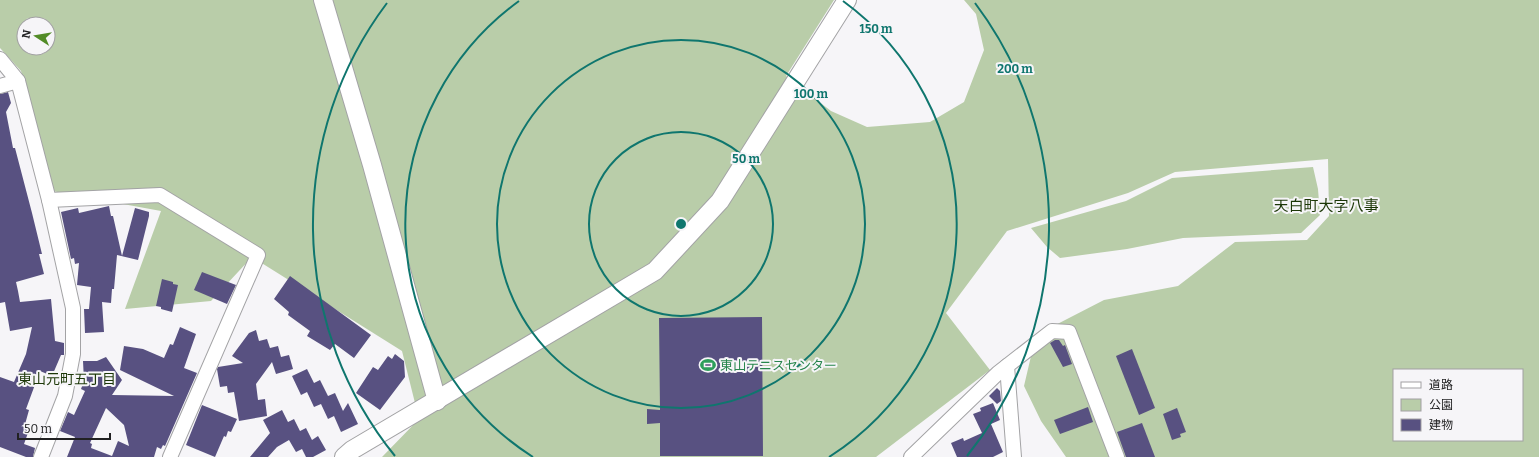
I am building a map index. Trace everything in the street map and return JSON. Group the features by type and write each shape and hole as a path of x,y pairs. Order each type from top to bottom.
{"street":[{"path":"323,0 374,172 437,401"},
{"path":"344,457 352,450 655,271 720,201 847,0"},
{"path":"0,59 18,81 50,200 73,308 73,354 65,396 41,457"},
{"path":"0,86 18,81"},
{"path":"50,200 160,195 258,255 170,457"},
{"path":"912,457 1007,366 1052,331 1068,332 1117,457"},
{"path":"1007,366 1014,457"}],"green space":[{"path":"0,0 834,0 786,76 831,111 867,127 930,122 964,102 984,50 976,14 964,0 1539,0 1539,457 1066,457 1041,421 1024,386 1036,335 1104,300 1178,286 1235,242 1307,240 1329,216 1328,159 1175,172 1128,193 1007,231 946,313 990,370 876,457 382,457 419,419 402,351 252,257 211,301 125,309 161,211 52,191 21,71 0,48"},
{"path":"1313,167 1318,189 1320,215 1301,233 1183,238 1127,249 1060,258 1047,247 1031,228 1126,201 1172,178"}],"building":[{"path":"8,92 11,103 6,112 13,148 15,148 32,213 42,254 39,254 44,274 16,282 20,302 51,299 55,341 64,343 64,355 61,355 52,376 40,371 26,409 29,410 24,428 29,430 24,444 35,448 33,457 26,457 0,447 0,377 14,382 26,354 32,327 10,331 5,302 0,303 0,94"},
{"path":"109,206 111,216 113,216 122,256 135,208 149,212 149,216 138,260 117,255 114,289 112,289 111,303 102,302 104,332 85,333 84,309 89,309 91,287 77,285 79,263 75,264 74,258 71,259 61,212 78,208 79,213"},
{"path":"202,272 236,285 227,304 194,290"},
{"path":"290,276 371,335 354,358 335,344 330,350 307,336 310,331 288,315 289,312 274,299"},
{"path":"162,279 178,285 172,312 156,306"},
{"path":"762,317 763,456 660,456 660,423 647,424 647,409 660,410 659,318"},
{"path":"180,327 196,334 184,368 197,373 165,446 163,445 161,449 157,447 154,457 67,457 75,437 60,431 68,412 74,415 85,391 81,389 84,381 83,361 97,361 106,357 122,380 112,395 174,396 120,370 124,346 143,349 164,358 170,344 173,345","holes":["106,408 124,425 129,446 118,441 112,456 91,448 92,444 90,443"]},
{"path":"256,330 259,341 267,339 270,348 278,346 281,357 289,355 293,369 276,374 272,362 256,384 258,400 265,399 267,416 239,421 234,392 228,393 227,386 220,387 217,369 218,367 243,363 232,356 249,333"},
{"path":"1055,340 1059,340 1063,346 1065,345 1072,364 1063,367 1050,343"},
{"path":"1132,349 1155,408 1139,415 1116,356"},
{"path":"395,354 404,361 405,377 380,410 356,393 373,367 378,370 388,356 392,359"},
{"path":"307,369 314,383 320,380 328,396 335,393 343,411 348,403 358,424 341,432 334,416 328,419 321,404 314,407 307,392 301,395 292,376"},
{"path":"997,388 1000,391 1001,401 997,404 989,396"},
{"path":"993,403 1000,420 991,424 1003,452 993,457 957,457 951,443 963,438 964,441 982,433 973,414 981,411 980,408"},
{"path":"202,405 237,419 231,432 228,431 226,437 224,436 215,457 186,445"},
{"path":"1088,407 1093,422 1060,434 1054,420"},
{"path":"1177,408 1186,432 1180,434 1181,437 1172,440 1163,414"},
{"path":"282,410 288,422 294,419 300,431 306,428 312,440 318,436 326,450 313,457 306,457 302,449 296,452 289,440 277,447 268,457 250,457 270,433 263,420"},
{"path":"1142,423 1155,457 1126,457 1117,432"}],"place":[{"name":"東山テニスセンター","path":"708,365"}],"district":[{"name":"天白町大字八事","path":"1326,206"},
{"name":"東山元町五丁目","path":"67,379"}]}
